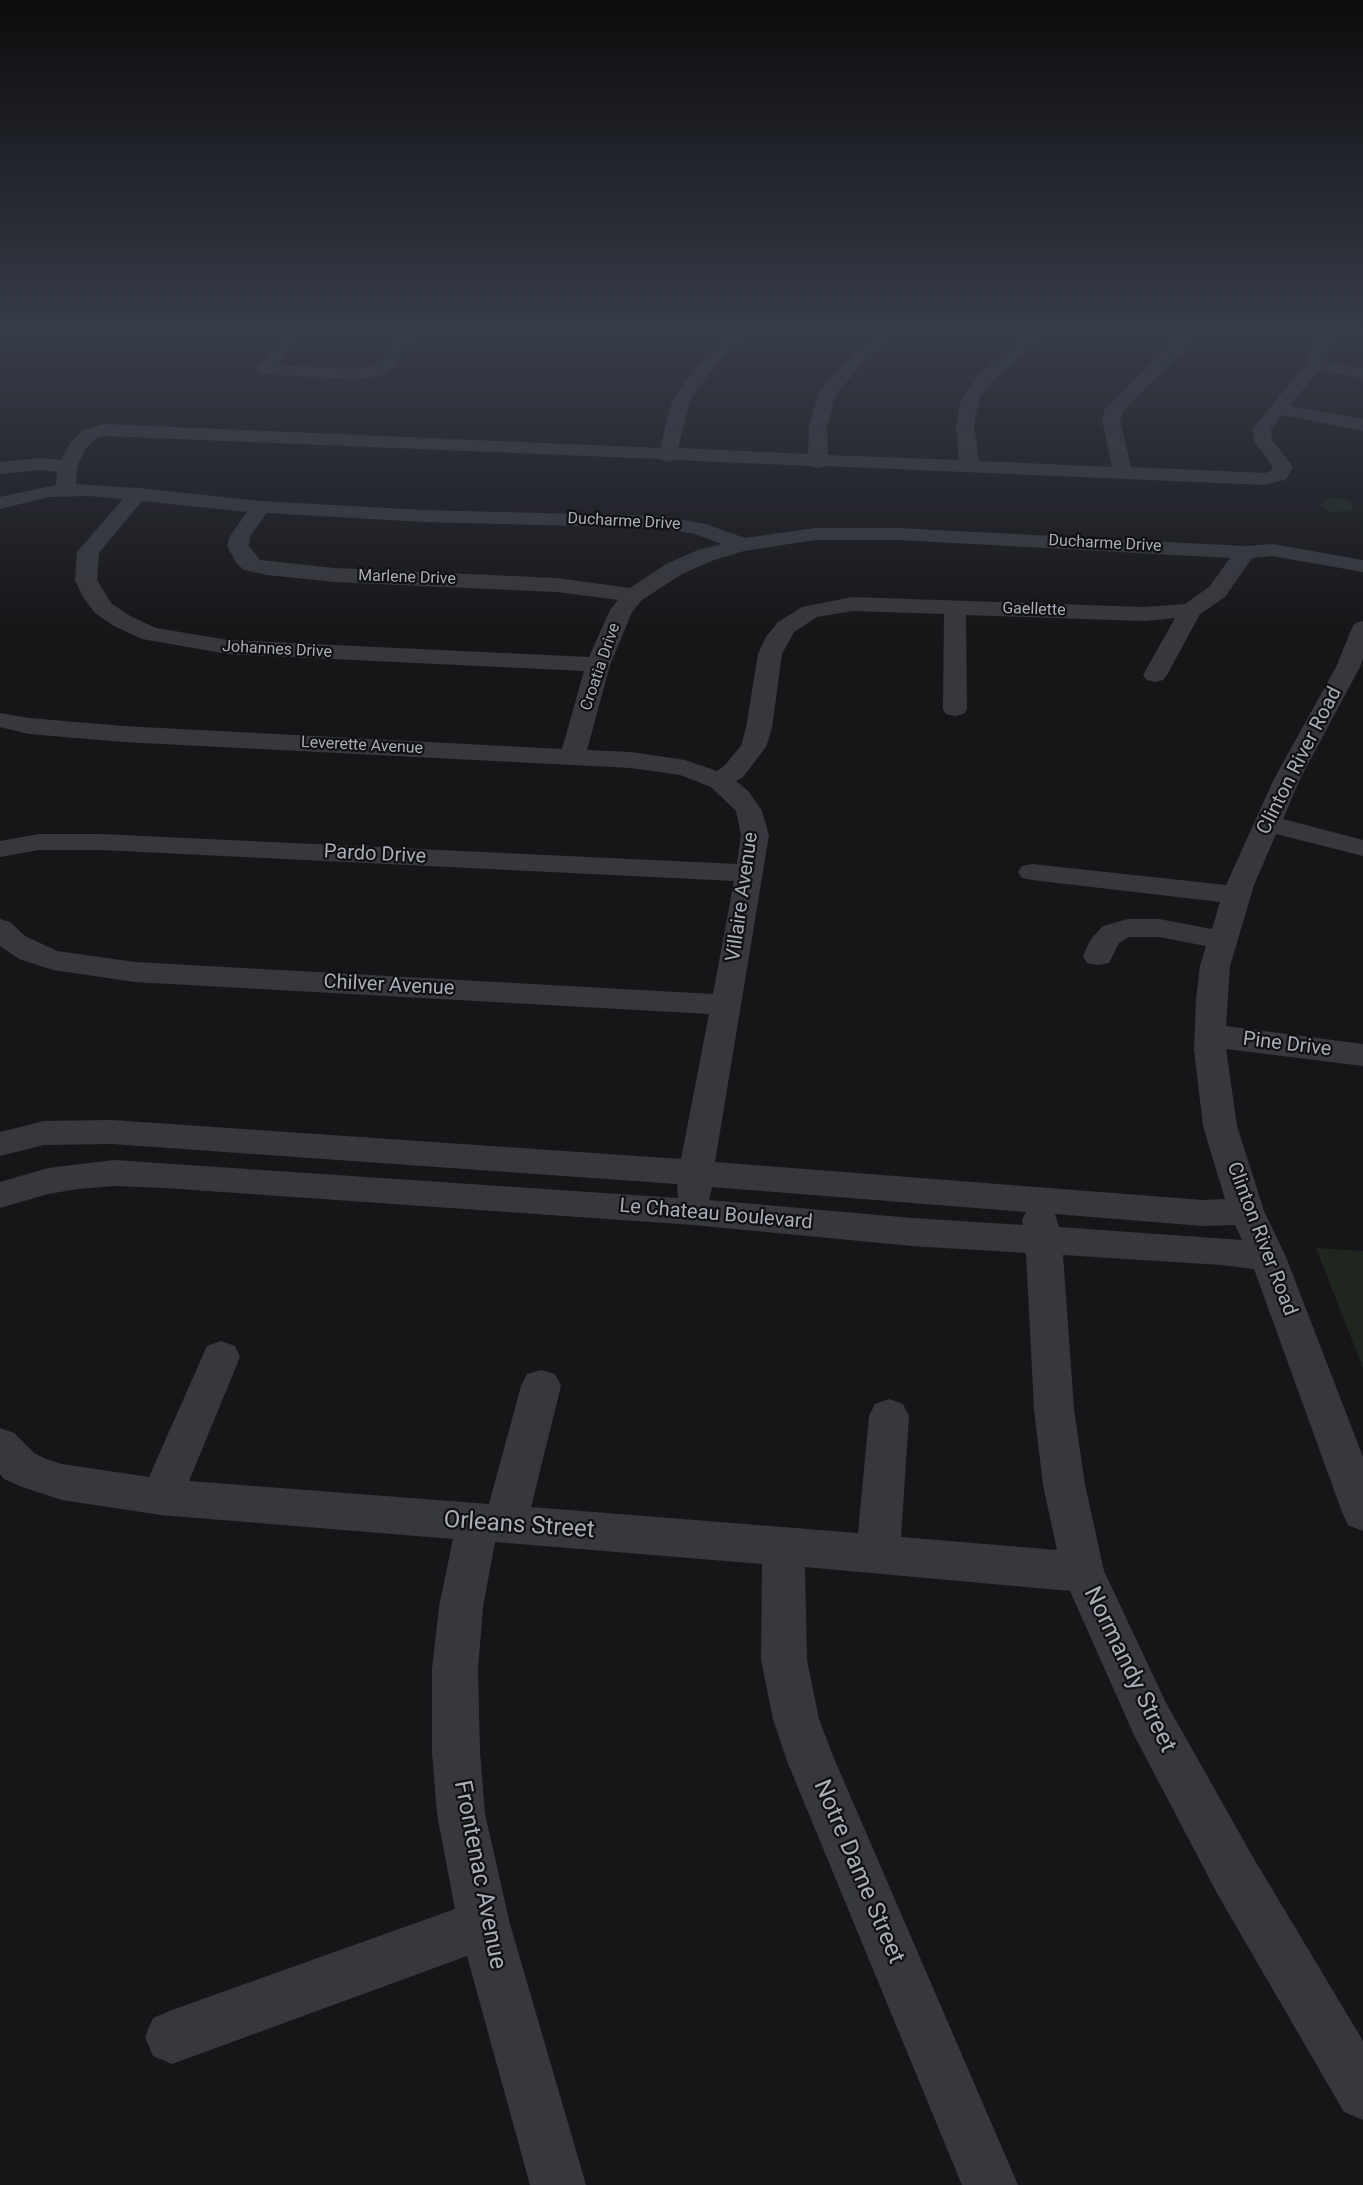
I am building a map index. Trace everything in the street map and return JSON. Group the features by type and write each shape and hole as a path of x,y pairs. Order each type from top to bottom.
{"street":[{"path":"66,489 67,467 77,447 90,434 104,430 1258,480 1279,475 1283,467 1262,437 1262,430"},
{"path":"667,456 674,430"},
{"path":"818,430 818,462"},
{"path":"966,430 970,468"},
{"path":"1113,430 1123,474"},
{"path":"0,468 40,464 67,467"},
{"name":"Ducharme Drive","path":"0,502 66,489 261,507 423,516 659,522 699,528 743,545 785,537 869,533 1245,552 1272,550 1363,566"},
{"name":"Johannes Drive","path":"138,494 88,552 86,579 94,597 103,608 122,621 150,634 228,647 598,665"},
{"name":"Marlene Drive","path":"261,507 240,536 238,546 245,559 252,565 267,569 334,575 557,585 634,595"},
{"name":"Croatia Drive","path":"573,756 598,665 621,610 634,595 684,564 743,545"},
{"name":"Ducharme Drive","path":"1245,552 1271,560 1363,579"},
{"name":"Gaellette","path":"720,780 734,771 753,747 759,728 770,654 782,632 798,618 822,608 852,604 1144,614 1191,610 1217,592 1245,552"},
{"path":"955,607 955,709"},
{"path":"1155,675 1191,610"},
{"name":"Clinton River Road","path":"1363,628 1355,669 1287,779 1237,895 1214,977 1210,1035 1220,1126 1246,1211 1268,1257 1363,1512"},
{"name":"Leverette Avenue","path":"0,721 123,734 573,756 661,763 685,768 720,780"},
{"name":"Villaire Avenue","path":"693,1212 696,1173 755,835 754,822 749,811 740,798 720,780"},
{"path":"1268,823 1363,848"},
{"name":"Pardo Drive","path":"0,849 39,842 92,842 750,873"},
{"path":"1032,872 1237,895"},
{"name":"Chilver Avenue","path":"0,928 14,943 30,952 53,960 135,972 725,1005"},
{"path":"1098,956 1106,939 1113,932 1128,928 1159,928 1223,940"},
{"name":"Pine Drive","path":"1210,1035 1363,1055"},
{"name":"Le Chateau Boulevard","path":"0,1143 44,1133 112,1132 696,1173 1040,1221 1268,1257"},
{"path":"165,1175 183,1137"},
{"name":"Le Chateau Boulevard","path":"0,1195 48,1181 78,1176 114,1173 165,1175 693,1212 912,1232 1040,1221 1246,1211"},
{"name":"Normandy Street","path":"1040,1221 1054,1409 1064,1485 1083,1572 1150,1719 1236,1877 1363,2093"},
{"path":"161,1497 221,1358"},
{"name":"Frontenac Avenue","path":"541,1386 461,1607 455,1670 456,1752 461,1814 484,1924 558,2185"},
{"path":"878,1555 888,1416"},
{"name":"Orleans Street","path":"0,1445 19,1466 46,1477 62,1482 161,1497 1083,1572"},
{"name":"Notre Dame Street","path":"783,1546 784,1659 796,1719 811,1761 990,2185"},
{"path":"172,2037 484,1924"}],"shaded area":[{"path":"1329,498 1351,501 1353,511 1329,512 1320,504"},
{"path":"1316,1248 1363,1251 1363,1368"}]}
